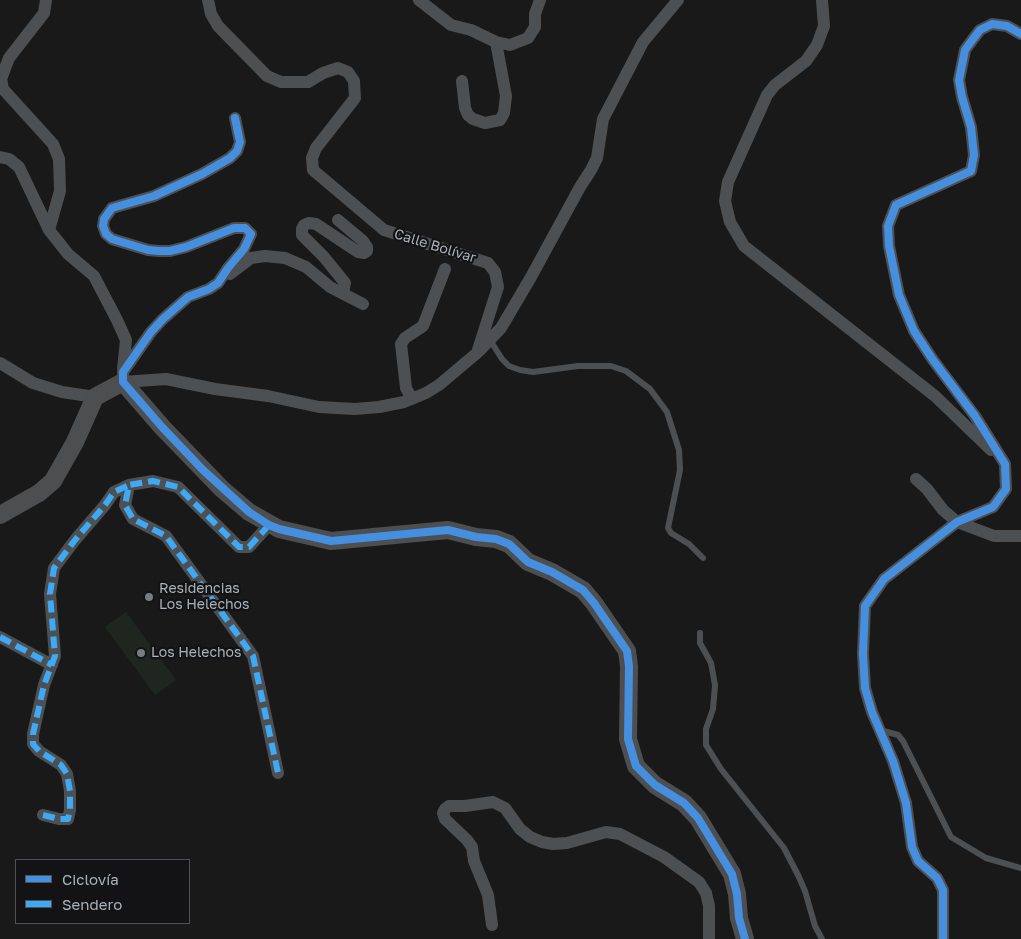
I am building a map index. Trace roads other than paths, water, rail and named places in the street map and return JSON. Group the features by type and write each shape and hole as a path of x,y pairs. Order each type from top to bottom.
{"street":[{"path":"46,0 44,13 9,58 1,79 3,89 53,144 59,159 60,191 49,230"},
{"name":"Calle Bolívar","path":"208,0 218,26 267,76 281,82 308,82 323,73 338,68 348,72 354,81 355,98 316,148 312,158 313,170 384,230 488,263 495,272 498,287 477,353"},
{"path":"419,0 451,25 471,30 496,42 510,45 528,38 535,27 535,14 540,0"},
{"path":"123,377 166,379 215,389 268,396 320,407 355,409 404,402 439,386 477,353 501,328 597,158 603,119 642,42 678,0"},
{"path":"822,0 824,26 817,45 806,61 776,85 767,95 728,182 725,201 730,222 744,246 935,396 1005,464"},
{"path":"943,939 943,890 937,878 918,861 912,847 906,803 894,761 879,730 865,688 863,654 865,606 884,579 956,522 993,507 1006,489 1005,464 975,416 914,331 899,295 889,246 888,226 896,205 971,171 974,155 971,127 959,80 965,50 980,30 992,24 1007,26 1021,34"},
{"path":"462,81 465,108 468,115 485,123 500,120 504,112 506,96 496,42"},
{"path":"218,283 250,239 251,234 246,228 234,228 186,247 170,251 159,251 148,250 112,239 106,234 103,226 107,213 112,208 154,196 202,174 230,158 238,151 240,142 235,118"},
{"path":"0,157 9,159 19,167 49,230 68,254 94,276 126,340 123,377 162,428 203,470 249,512 279,530 331,541 448,530 476,537 496,539 509,544 528,562 552,572 583,590 627,651 629,666 628,739 636,766 644,776 684,803 698,818 732,874 737,894 739,918 745,939"},
{"path":"338,220 363,241 367,251 364,253 358,252 316,224 309,223 304,225 302,234 345,283 344,288 338,291"},
{"path":"0,515 40,493 53,481 75,442 95,397 123,377 163,319 188,297 209,289 251,258 265,256 285,258 306,267 330,287 363,304"},
{"path":"412,399 406,388 401,344 405,338 423,326 445,269"},
{"path":"0,363 33,383 62,392 95,397"},
{"path":"916,479 956,522 994,536 1021,536"},
{"path":"43,815 68,819 70,810 67,774 60,764 39,752 33,744 32,734 44,685 55,656 50,594 54,568 75,540 114,492 130,485 153,481 178,487 239,546 249,547 269,525"},
{"path":"130,485 125,505 133,519 166,536 253,656 278,772"},
{"path":"0,637 52,665"},
{"path":"492,925 488,895 474,861 472,847 445,820 443,813 449,806 493,802 505,808 520,829 530,837 553,844 567,843 606,832 620,834 664,857 699,882 706,893 709,939"}],"lane":[{"path":"490,340 502,359 509,366 520,370 533,372 578,366 611,366 626,371 650,389 667,412 679,450 680,470 668,528 671,534 689,544 702,558"},
{"path":"700,633 700,643 711,663 715,685 713,709 706,729 706,745 721,769 784,848 798,874 815,926 822,939"},
{"path":"879,730 898,735 903,741 951,837 986,858 1021,868"}],"place":[{"name":"Residencias Los Helechos","path":"149,597"},
{"name":"Los Helechos","path":"141,653"}]}
